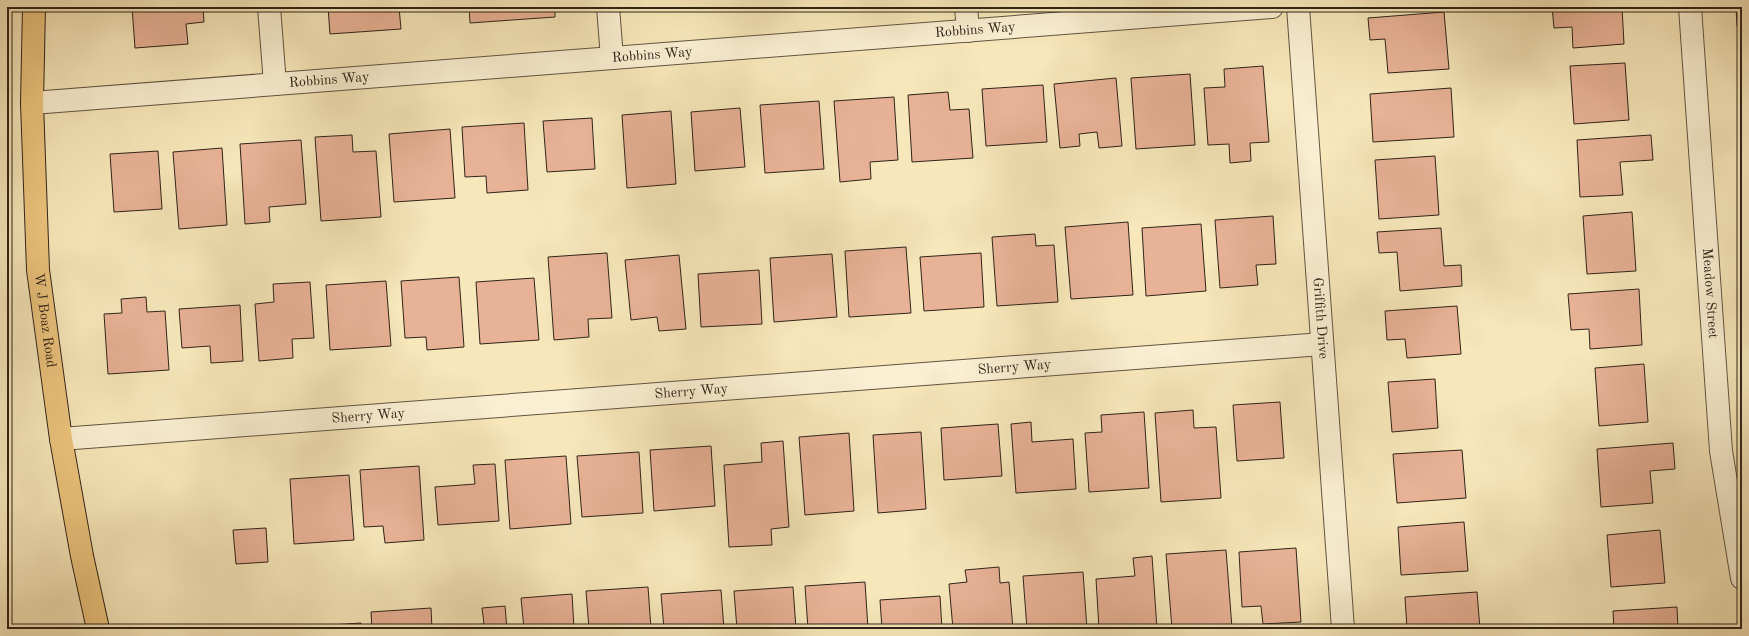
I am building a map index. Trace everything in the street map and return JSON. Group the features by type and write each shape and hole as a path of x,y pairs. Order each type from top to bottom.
{"main road":[{"name":"W J Boaz Road","path":"34,7 32,103 38,270 61,439 82,556 98,629"}],"street":[{"path":"269,7 275,84"},
{"path":"608,7 612,58"},
{"path":"966,7 968,30"},
{"name":"Robbins Way","path":"32,103 1272,7"},
{"name":"Griffith Drive","path":"1298,7 1343,629"},
{"name":"Meadow Street","path":"1690,7 1721,451 1742,578"},
{"name":"Sherry Way","path":"61,439 1322,344"}],"building":[{"path":"132,7 203,7 204,22 186,24 188,44 135,48"},
{"path":"328,7 399,7 401,29 330,34"},
{"path":"469,7 555,7 555,17 470,23"},
{"path":"1552,7 1622,7 1624,44 1573,48 1572,27 1554,28"},
{"path":"1736,7 1742,7 1742,26 1737,26"},
{"path":"1444,12 1449,69 1388,73 1385,39 1370,40 1368,18"},
{"path":"1625,63 1629,120 1574,124 1570,66"},
{"path":"1263,66 1269,142 1250,143 1251,161 1230,163 1229,144 1208,145 1204,88 1225,87 1224,69"},
{"path":"1190,74 1195,145 1136,149 1131,78"},
{"path":"1116,78 1122,146 1099,148 1097,132 1079,134 1080,146 1060,148 1054,84"},
{"path":"1043,85 1047,142 986,146 982,89"},
{"path":"1451,88 1454,137 1373,142 1370,94"},
{"path":"948,92 950,110 969,109 973,158 912,162 908,95"},
{"path":"894,97 898,160 870,162 871,179 840,182 834,101"},
{"path":"819,101 824,169 765,173 760,105"},
{"path":"740,108 745,167 695,171 691,112"},
{"path":"671,111 676,184 627,188 622,115"},
{"path":"592,118 595,169 547,172 543,121"},
{"path":"524,123 528,190 487,193 486,176 465,177 462,127"},
{"path":"450,129 455,198 394,202 389,134"},
{"path":"352,135 353,152 376,151 381,217 321,221 315,137"},
{"path":"1651,135 1653,160 1620,162 1623,195 1580,197 1577,140"},
{"path":"301,140 306,204 269,207 270,222 245,224 240,144"},
{"path":"222,148 227,225 179,229 173,152"},
{"path":"158,151 162,209 114,212 110,154"},
{"path":"1435,156 1439,215 1379,219 1375,160"},
{"path":"1632,212 1636,271 1587,274 1583,216"},
{"path":"1273,216 1276,264 1256,265 1258,285 1220,288 1215,220"},
{"path":"1128,222 1133,295 1071,299 1065,227"},
{"path":"1201,224 1206,291 1146,296 1142,228"},
{"path":"1441,228 1444,266 1461,265 1462,286 1400,291 1397,252 1379,253 1377,232"},
{"path":"1035,234 1036,246 1054,245 1058,302 997,306 992,237"},
{"path":"906,247 911,313 849,317 845,251"},
{"path":"607,253 612,318 588,319 589,337 554,340 548,257"},
{"path":"981,253 984,307 924,311 920,257"},
{"path":"832,254 837,317 774,322 770,258"},
{"path":"679,255 686,329 659,331 657,317 631,320 625,260"},
{"path":"759,270 762,324 701,327 698,274"},
{"path":"459,277 464,347 427,350 426,337 405,338 401,281"},
{"path":"534,278 539,340 480,344 476,282"},
{"path":"386,281 391,346 330,350 326,285"},
{"path":"310,282 314,338 292,339 293,358 259,361 255,304 274,302 273,284"},
{"path":"1639,289 1642,345 1590,349 1589,329 1571,330 1568,294"},
{"path":"146,297 147,312 165,311 169,370 108,374 104,314 122,313 121,299"},
{"path":"240,305 243,361 211,363 210,346 182,348 179,309"},
{"path":"1457,306 1461,354 1407,358 1405,339 1387,340 1385,311"},
{"path":"1644,364 1648,422 1599,426 1595,368"},
{"path":"1435,379 1438,428 1392,432 1388,382"},
{"path":"1280,402 1284,458 1237,461 1233,405"},
{"path":"1193,410 1194,428 1216,427 1221,498 1161,502 1155,413"},
{"path":"1144,412 1149,488 1089,492 1085,433 1102,432 1101,415"},
{"path":"1031,422 1032,442 1073,439 1076,489 1016,493 1011,424"},
{"path":"998,424 1002,476 944,480 941,428"},
{"path":"921,432 926,509 878,513 873,435"},
{"path":"849,433 854,511 805,515 799,437"},
{"path":"783,441 789,527 771,529 772,545 729,547 724,465 762,462 761,443"},
{"path":"1673,443 1675,469 1650,471 1653,503 1601,507 1597,449"},
{"path":"711,446 715,506 654,511 650,450"},
{"path":"1462,450 1466,498 1397,503 1393,454"},
{"path":"639,452 643,513 582,517 577,456"},
{"path":"566,456 571,524 510,529 505,460"},
{"path":"495,464 499,521 438,525 435,487 475,484 473,465"},
{"path":"419,466 424,540 385,543 383,526 364,527 360,470"},
{"path":"349,475 354,540 294,544 290,479"},
{"path":"1464,522 1468,571 1401,575 1398,527"},
{"path":"266,528 268,562 236,564 233,530"},
{"path":"1660,530 1665,583 1611,587 1607,535"},
{"path":"1296,548 1301,622 1263,624 1261,606 1242,607 1239,552"},
{"path":"1226,550 1232,628 1172,629 1166,554"},
{"path":"1152,556 1157,629 1099,629 1096,579 1135,576 1133,558"},
{"path":"999,567 1000,583 1009,582 1013,629 953,629 949,584 967,582 965,570"},
{"path":"1083,572 1087,629 1027,629 1023,576"},
{"path":"865,582 868,629 808,629 805,586"},
{"path":"648,587 651,629 589,629 586,591"},
{"path":"793,587 796,629 737,629 734,591"},
{"path":"721,590 724,629 664,629 661,594"},
{"path":"1477,592 1480,629 1407,629 1405,597"},
{"path":"572,594 574,629 524,629 521,598"},
{"path":"940,596 942,629 882,629 880,600"},
{"path":"505,606 507,629 445,629 445,627 484,624 482,608"},
{"path":"1677,607 1678,629 1614,629 1613,611"},
{"path":"431,608 432,629 372,629 371,612"},
{"path":"361,623 361,629 301,629 301,627"}]}
